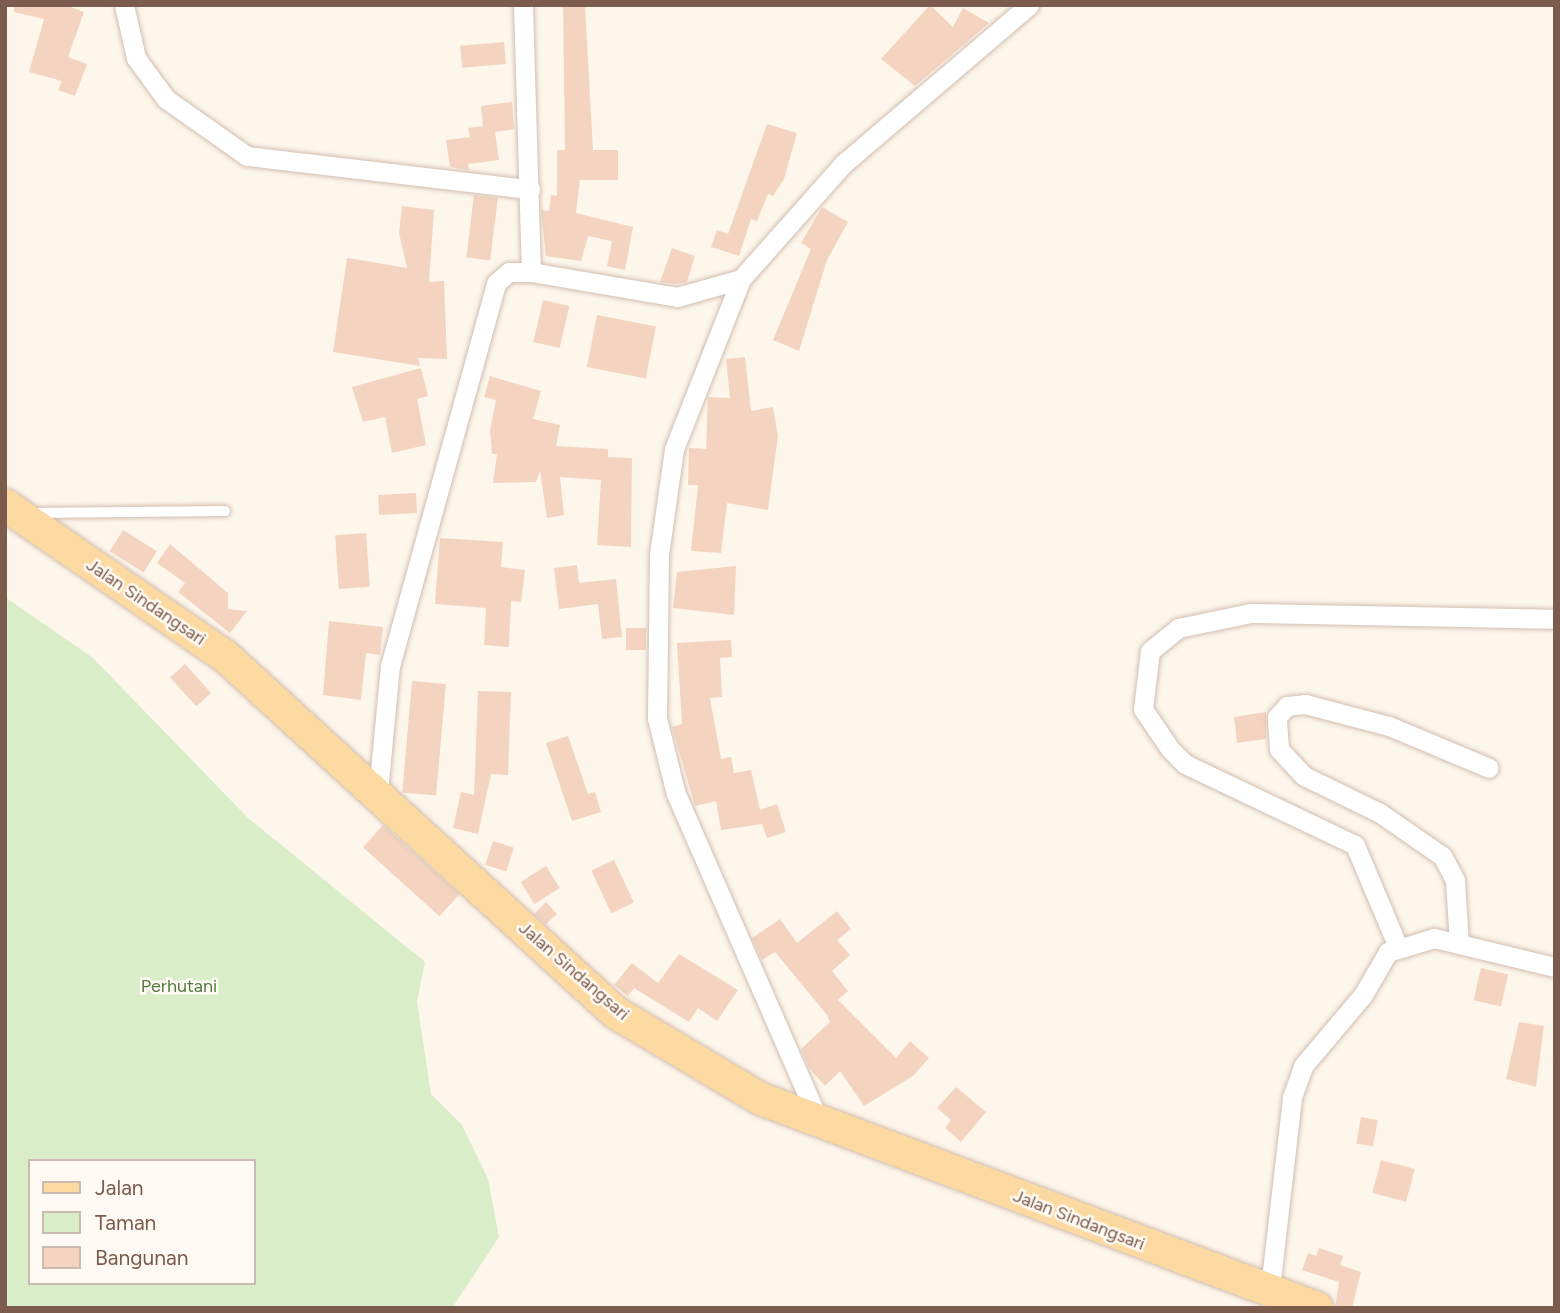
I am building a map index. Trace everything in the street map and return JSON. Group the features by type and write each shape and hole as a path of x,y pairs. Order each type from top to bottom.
{"main road":[{"name":"Jalan Sindangsari","path":"10,509 225,656 378,792 616,1013 761,1099 1317,1308"}],"street":[{"path":"124,5 136,58 166,99 247,156 530,189"},
{"path":"523,5 531,272"},
{"path":"819,1122 676,794 657,718 659,554 674,449 741,279 843,164 1029,5"},
{"path":"378,792 390,666 496,283 509,272 531,272 677,297 741,279"},
{"path":"1398,947 1355,845 1185,764 1164,741 1141,702 1150,651 1178,628 1251,613 1555,619"},
{"path":"1459,944 1455,880 1442,856 1380,813 1304,776 1279,748 1277,718 1287,706 1305,704 1401,730 1489,768"},
{"path":"1270,1289 1284,1136 1303,1066 1398,947 1434,938 1555,967"}],"lane":[{"path":"10,509 129,517 225,511"}],"green space":[{"name":"Perhutani","path":"5,597 93,658 247,817 425,962 417,1002 431,1094 462,1125 488,1179 499,1237 452,1308 5,1308"}],"building":[{"path":"14,5 65,5 84,12 68,57 87,64 75,96 58,90 62,81 29,72 44,19 14,12"},
{"path":"563,5 585,5 593,150 618,150 618,180 580,180 576,213 633,227 625,270 607,266 612,241 588,236 581,261 546,256 541,210 549,211 551,195 557,196 557,150 565,150"},
{"path":"930,5 953,27 963,8 989,23 915,86 881,59"},
{"path":"504,42 506,64 462,68 460,46"},
{"path":"512,102 514,129 495,132 499,160 468,164 469,170 450,167 446,140 470,137 468,128 483,126 481,106"},
{"path":"767,124 797,133 784,179 773,196 768,194 757,221 751,219 739,256 711,247 717,230 728,234"},
{"path":"474,195 498,198 490,260 466,258"},
{"path":"402,206 434,210 429,282 444,281 447,359 418,358 420,366 333,352 347,258 407,268 399,233"},
{"path":"822,207 848,222 827,260 799,351 773,340 811,249 801,243"},
{"path":"672,248 695,256 687,282 660,282"},
{"path":"543,300 569,306 560,348 533,342"},
{"path":"597,315 656,326 646,378 587,367"},
{"path":"745,357 751,411 773,407 778,436 768,510 727,503 721,553 691,551 698,485 688,485 689,448 706,449 708,397 730,398 726,359"},
{"path":"421,368 428,396 417,399 426,445 392,453 385,417 363,422 352,387"},
{"path":"490,376 541,391 533,419 560,425 556,446 608,449 608,457 632,458 631,547 597,545 601,480 560,477 564,515 547,518 540,471 536,482 493,483 497,454 492,454 490,430 496,400 484,397"},
{"path":"416,493 417,513 379,515 378,495"},
{"path":"123,530 157,551 144,572 110,551"},
{"path":"366,533 370,587 339,589 335,535"},
{"path":"440,538 503,542 501,567 525,570 521,602 511,601 509,647 484,645 486,608 435,604"},
{"path":"170,544 228,593 228,609 247,611 230,633 178,592 185,583 157,563"},
{"path":"577,565 579,583 616,579 622,637 602,639 598,604 559,609 554,568"},
{"path":"736,566 734,615 673,608 677,572"},
{"path":"329,621 383,627 380,655 366,653 361,700 323,695"},
{"path":"626,628 646,628 646,650 626,650"},
{"path":"731,640 732,657 720,658 722,697 710,698 721,759 731,757 734,773 751,770 760,810 777,804 786,832 767,838 762,824 721,830 716,801 695,806 672,727 682,724 677,643"},
{"path":"185,664 211,693 196,706 170,677"},
{"path":"412,681 446,684 436,796 402,793"},
{"path":"478,691 511,692 508,775 491,774 478,834 453,828 461,792 474,795"},
{"path":"1266,712 1266,739 1237,743 1234,717"},
{"path":"568,736 588,794 595,792 601,812 572,821 546,743"},
{"path":"383,825 460,894 439,916 363,847"},
{"path":"493,841 514,848 506,872 485,865"},
{"path":"614,860 634,903 611,913 591,871"},
{"path":"546,866 560,888 534,904 521,882"},
{"path":"546,902 557,914 546,924 534,914"},
{"path":"837,911 851,929 837,940 850,955 832,971 848,991 838,1000 896,1058 910,1041 929,1058 913,1076 864,1106 840,1071 825,1086 809,1068 801,1049 830,1022 827,1015 775,952 762,960 752,938 780,919 797,943"},
{"path":"679,954 738,990 717,1021 698,1008 689,1022 634,988 628,996 614,985 632,963 658,983"},
{"path":"1481,968 1508,974 1501,1006 1474,1000"},
{"path":"1519,1022 1544,1026 1536,1087 1506,1079"},
{"path":"956,1087 986,1112 961,1142 945,1128 951,1120 937,1108"},
{"path":"1361,1117 1378,1120 1373,1147 1356,1144"},
{"path":"1381,1160 1415,1169 1406,1202 1372,1193"},
{"path":"1319,1248 1343,1256 1340,1265 1361,1272 1352,1308 1335,1308 1339,1282 1302,1270 1308,1253 1316,1256"}]}
